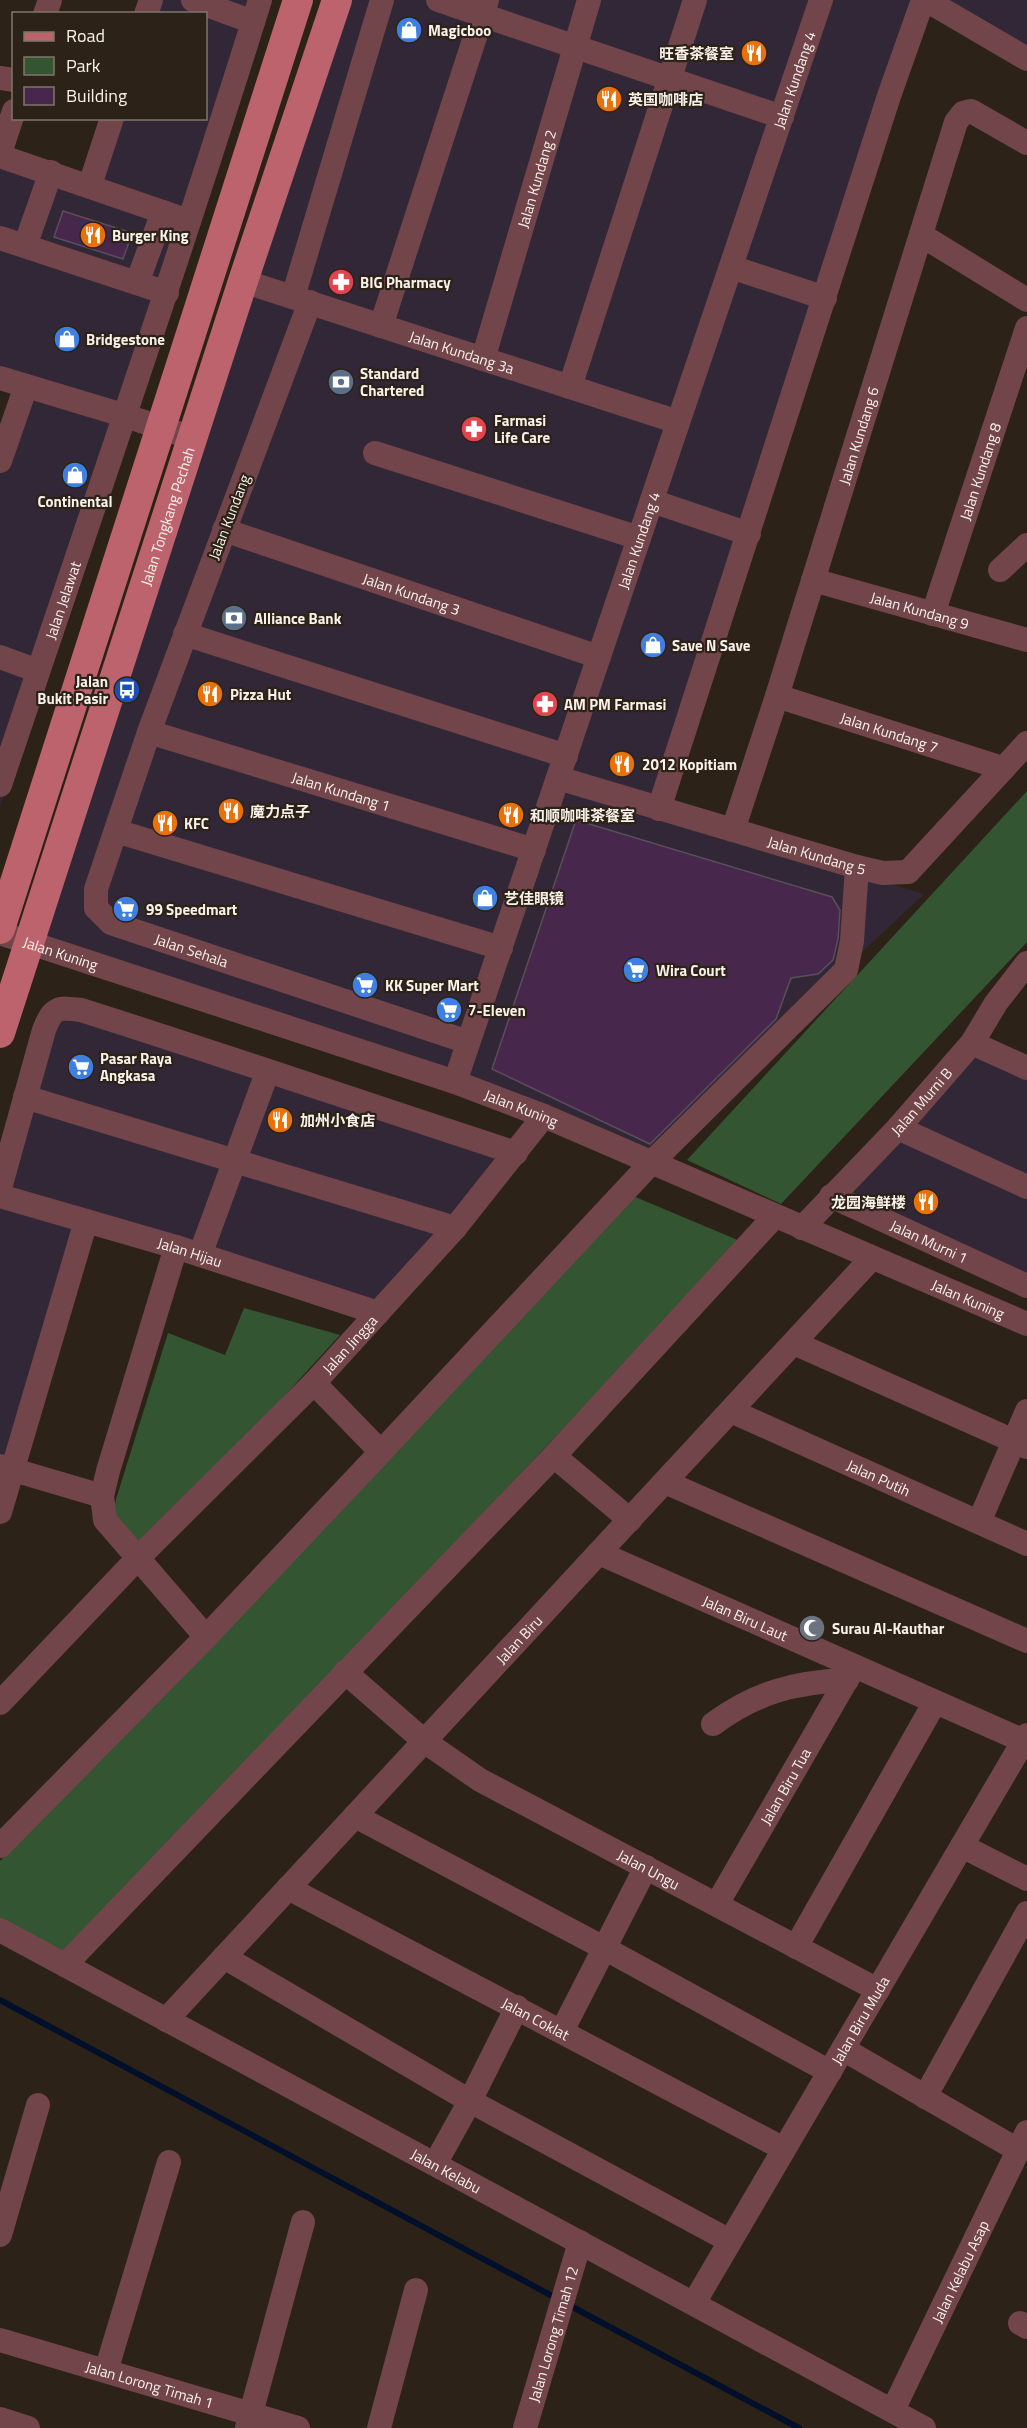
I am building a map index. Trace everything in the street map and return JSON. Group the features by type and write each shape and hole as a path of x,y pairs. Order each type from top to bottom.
{"main road":[{"path":"0,931 298,0"},
{"name":"Jalan Tongkang Pechah","path":"0,1033 336,0"}],"street":[{"path":"193,0 257,11"},
{"name":"Jalan Kundang","path":"149,732 224,530 301,300 382,0"},
{"path":"438,0 485,8 574,46 782,117"},
{"name":"Jalan Kundang 2","path":"483,359 589,0"},
{"path":"570,387 695,0"},
{"name":"Jalan Kundang 4","path":"455,1082 821,0"},
{"path":"659,809 889,96 924,0 1027,59"},
{"path":"381,326 485,8"},
{"name":"Jalan Jelawat","path":"0,785 123,415 167,293 257,11"},
{"name":"Jalan Kundang 6","path":"733,830 959,116 971,111 1027,144"},
{"path":"12,117 0,154 189,221"},
{"path":"90,185 111,120"},
{"path":"25,246 51,172"},
{"path":"137,284 163,212"},
{"path":"921,235 1027,300"},
{"path":"0,238 167,293"},
{"path":"731,267 825,298"},
{"name":"Jalan Kundang 3a","path":"243,281 678,422"},
{"name":"Jalan Kundang 8","path":"933,614 1027,328"},
{"path":"0,378 192,438"},
{"path":"0,461 26,386"},
{"path":"375,453 639,538"},
{"path":"652,501 749,534"},
{"name":"Jalan Kundang 3","path":"224,530 599,657"},
{"path":"1000,570 1027,544"},
{"name":"Jalan Kundang 9","path":"813,580 1027,640"},
{"path":"185,634 566,756"},
{"path":"0,657 38,671"},
{"name":"Jalan Kundang 7","path":"777,696 1002,768"},
{"name":"Jalan Sehala","path":"149,732 96,889 96,908 111,923 468,1042"},
{"name":"Jalan Kundang 1","path":"149,732 534,850"},
{"name":"Jalan Kundang 5","path":"558,778 857,867 883,873 908,872 1027,742"},
{"path":"116,831 501,948"},
{"path":"3,1838 206,1637 651,1163 846,970 852,941 857,867"},
{"name":"Jalan Kuning","path":"0,931 455,1082 544,1116 871,1259 1027,1324"},
{"name":"Jalan Murni B","path":"802,1228 898,1128 972,1043 996,1003 1027,963"},
{"path":"0,1188 44,1030 50,1015 56,1010 65,1008 81,1010 516,1153"},
{"path":"972,1043 1027,1068"},
{"path":"200,1255 267,1072"},
{"path":"25,1097 455,1228"},
{"name":"Jalan Jingga","path":"0,1703 138,1558 314,1383 455,1228 544,1116"},
{"path":"898,1128 1027,1187"},
{"name":"Jalan Hijau","path":"0,1196 176,1247 378,1313"},
{"name":"Jalan Murni 1","path":"831,1196 1027,1286"},
{"path":"65,1965 554,1456 774,1217"},
{"path":"0,1512 7,1468 86,1221"},
{"path":"176,1247 102,1496 105,1520 206,1637"},
{"name":"Jalan Biru","path":"166,2020 871,1259"},
{"path":"794,1343 1021,1444"},
{"path":"314,1383 381,1452"},
{"name":"Jalan Putih","path":"731,1411 1027,1544"},
{"path":"979,1522 1021,1444 1027,1412"},
{"path":"554,1456 630,1520"},
{"path":"7,1468 102,1496"},
{"path":"665,1482 1027,1641"},
{"name":"Jalan Biru Laut","path":"598,1553 850,1674 935,1702 1025,1738"},
{"name":"Jalan Ungu","path":"345,1672 424,1741 480,1780 878,1990"},
{"path":"712,1724 733,1709 773,1690 850,1674"},
{"name":"Jalan Biru Tua","path":"717,1904 850,1674"},
{"path":"796,1947 935,1702"},
{"name":"Jalan Biru Muda","path":"694,2303 1025,1738"},
{"path":"355,1816 604,1948 830,2072"},
{"path":"962,1846 1027,1880"},
{"path":"562,2031 646,1867"},
{"name":"Jalan Coklat","path":"288,1887 784,2150"},
{"path":"925,2097 1027,1913"},
{"name":"Jalan Kelabu","path":"0,1930 924,2428"},
{"path":"224,1957 470,2101 730,2241"},
{"path":"435,2164 470,2101 517,2007"},
{"path":"843,2049 1021,2151"},
{"path":"0,2235 38,2105"},
{"name":"Jalan Kelabu Asap","path":"893,2410 1021,2151"},
{"path":"106,2372 169,2162"},
{"path":"249,2421 303,2222"},
{"name":"Jalan Lorong Timah 12","path":"525,2428 580,2242"},
{"path":"379,2428 416,2290"},
{"name":"Jalan Lorong Timah 1","path":"0,2340 106,2372 249,2421 298,2428"},
{"path":"0,2419 28,2428"}],"shaded area":[{"path":"146,0 268,0 135,407 0,367 0,149 86,179 106,120 207,120 207,12 141,12"},
{"path":"349,0 1027,0 1027,66 925,6 663,816 924,894 761,1047 655,1151 466,1073 46,936"},
{"path":"18,395 126,428 0,807 0,449"},
{"path":"47,1007 527,1150 381,1322 89,1230 17,1478 0,1527 0,1164"},
{"path":"968,1034 1027,1060 1027,1298 818,1198"}],"green space":[{"path":"1027,791 1027,942 781,1204 687,1160"},
{"path":"633,1196 740,1241 61,1961 0,1929 0,1861"},
{"path":"244,1308 340,1335 148,1545 111,1526 116,1499 168,1333 225,1355"}],"building":[{"name":"Burger King","path":"63,211 132,233 123,259 54,237"},
{"path":"576,820 832,897 840,910 838,939 833,960 818,974 791,978 776,1019 650,1144 492,1069"}],"waterway":[{"path":"0,2000 558,2299"},
{"path":"567,2304 799,2428"}],"place":[{"name":"Magicboo","path":"409,30"},
{"name":"旺香茶餐室","path":"754,53"},
{"name":"英国咖啡店","path":"609,99"},
{"name":"Burger King","path":"93,235"},
{"name":"BIG Pharmacy","path":"341,282"},
{"name":"Bridgestone","path":"67,339"},
{"name":"Standard Chartered","path":"341,382"},
{"name":"Farmasi Life Care","path":"474,429"},
{"name":"Continental","path":"75,475"},
{"name":"Alliance Bank","path":"234,618"},
{"name":"Save N Save","path":"653,645"},
{"name":"Jalan Bukit Pasir","path":"127,690"},
{"name":"Pizza Hut","path":"210,694"},
{"name":"AM PM Farmasi","path":"545,704"},
{"name":"2012 Kopitiam","path":"622,764"},
{"name":"魔力点子","path":"231,811"},
{"name":"和顺咖啡茶餐室","path":"511,815"},
{"name":"KFC","path":"165,823"},
{"name":"艺佳眼镜","path":"485,898"},
{"name":"99 Speedmart","path":"126,909"},
{"name":"Wira Court","path":"636,970"},
{"name":"KK Super Mart","path":"365,985"},
{"name":"7-Eleven","path":"449,1010"},
{"name":"Pasar Raya Angkasa","path":"81,1067"},
{"name":"加州小食店","path":"280,1120"},
{"name":"龙园海鲜楼","path":"926,1202"},
{"name":"Surau Al-Kauthar","path":"812,1628"}]}
